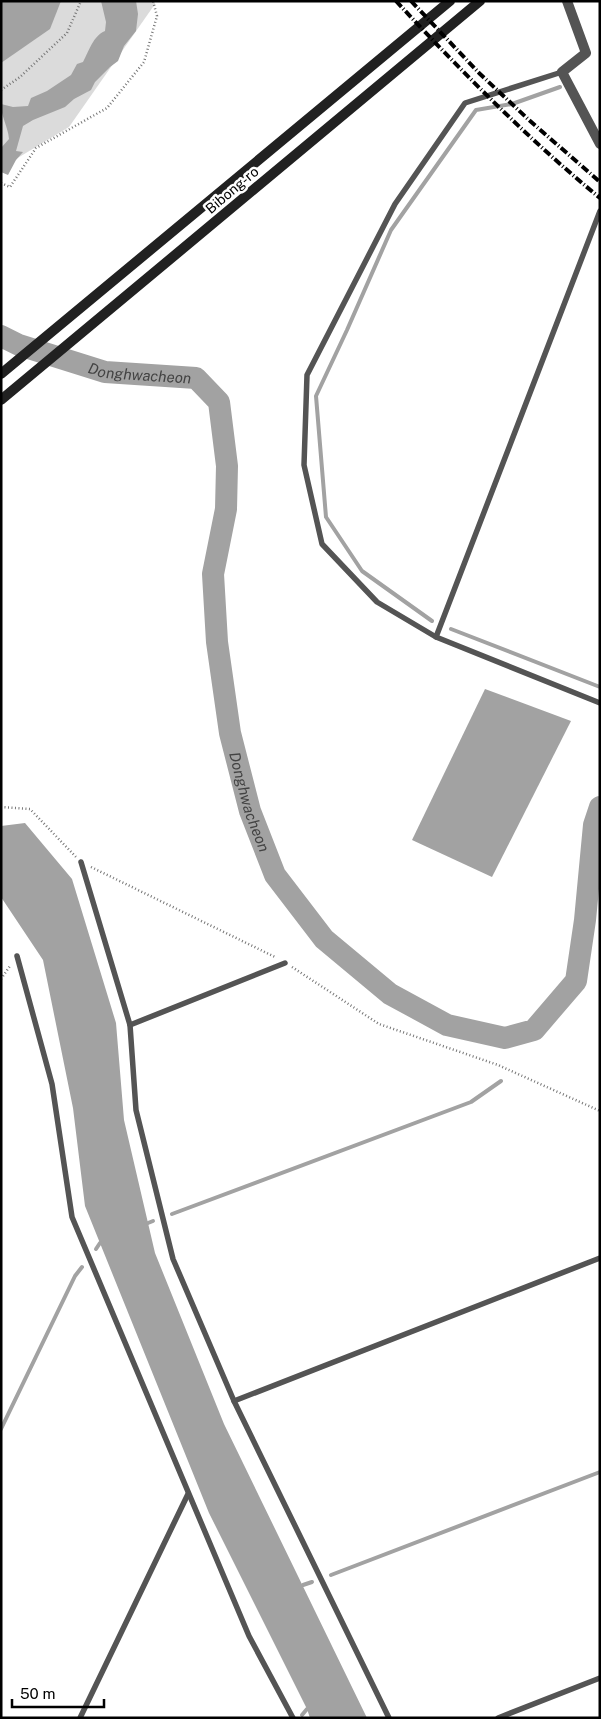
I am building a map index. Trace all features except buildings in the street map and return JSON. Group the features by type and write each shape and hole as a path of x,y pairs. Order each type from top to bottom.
{"street":[{"name":"Bibong-ro","path":"1,374 450,1"},
{"name":"Bibong-ro","path":"1,400 480,1"},
{"path":"567,1 586,53 562,72 600,144"}],"lane":[{"path":"562,72 465,104 395,204 308,375 304,465 322,544 376,602 436,637 600,702"},
{"path":"436,637 600,211"},
{"path":"81,862 130,1025 136,1110 173,1259 234,1401 389,1718"},
{"path":"17,956 52,1084 72,1217 249,1636 293,1718"},
{"path":"130,1025 285,963"},
{"path":"234,1401 600,1258"},
{"path":"80,1718 188,1494"},
{"path":"498,1718 600,1678"}],"path":[{"path":"1,90 20,77 66,33 81,1"},
{"path":"1,182 10,187 36,148 107,108 144,62 157,16 153,1"},
{"path":"1,979 17,956"}],"shaded area":[{"path":"1,1 154,1 155,4 69,127 1,168"},
{"path":"1,1 61,1 50,29 1,63"},
{"path":"101,1 136,1 138,14 136,31 124,46 118,61 95,82 91,90 74,99 65,107 23,126 16,151 23,152 8,175 1,172 1,148 9,139 1,104 13,107 28,106 31,98 47,91 71,75 77,64 83,62 97,36 105,31 106,22"},
{"path":"485,689 571,721 492,877 412,840"},
{"path":"25,823 72,879 116,1023 124,1120 155,1253 224,1424 367,1718 310,1718 209,1513 85,1206 73,1108 43,960 1,897 1,826"}],"waterway":[{"path":"432,621 362,571 326,517 316,396 391,230 476,110 512,104 560,87"},
{"name":"Donghwacheon","path":"1,336 19,345 105,372 196,378 219,402 227,466 226,509 213,574 217,642 230,733 250,811 275,875 324,939 390,994 447,1025 505,1038 534,1030 576,981 585,920 594,825 600,807"},
{"path":"451,629 600,687"},
{"path":"172,1214 471,1102 501,1081"},
{"path":"148,1223 153,1221"},
{"path":"96,1249 100,1243"},
{"path":"1,1429 75,1276 82,1267"},
{"path":"331,1575 600,1472"},
{"path":"303,1585 312,1582"},
{"path":"302,1715 307,1709"}],"railway":[{"path":"396,1 495,103 546,152 600,198"},
{"path":"411,1 479,73 600,182"}]}
